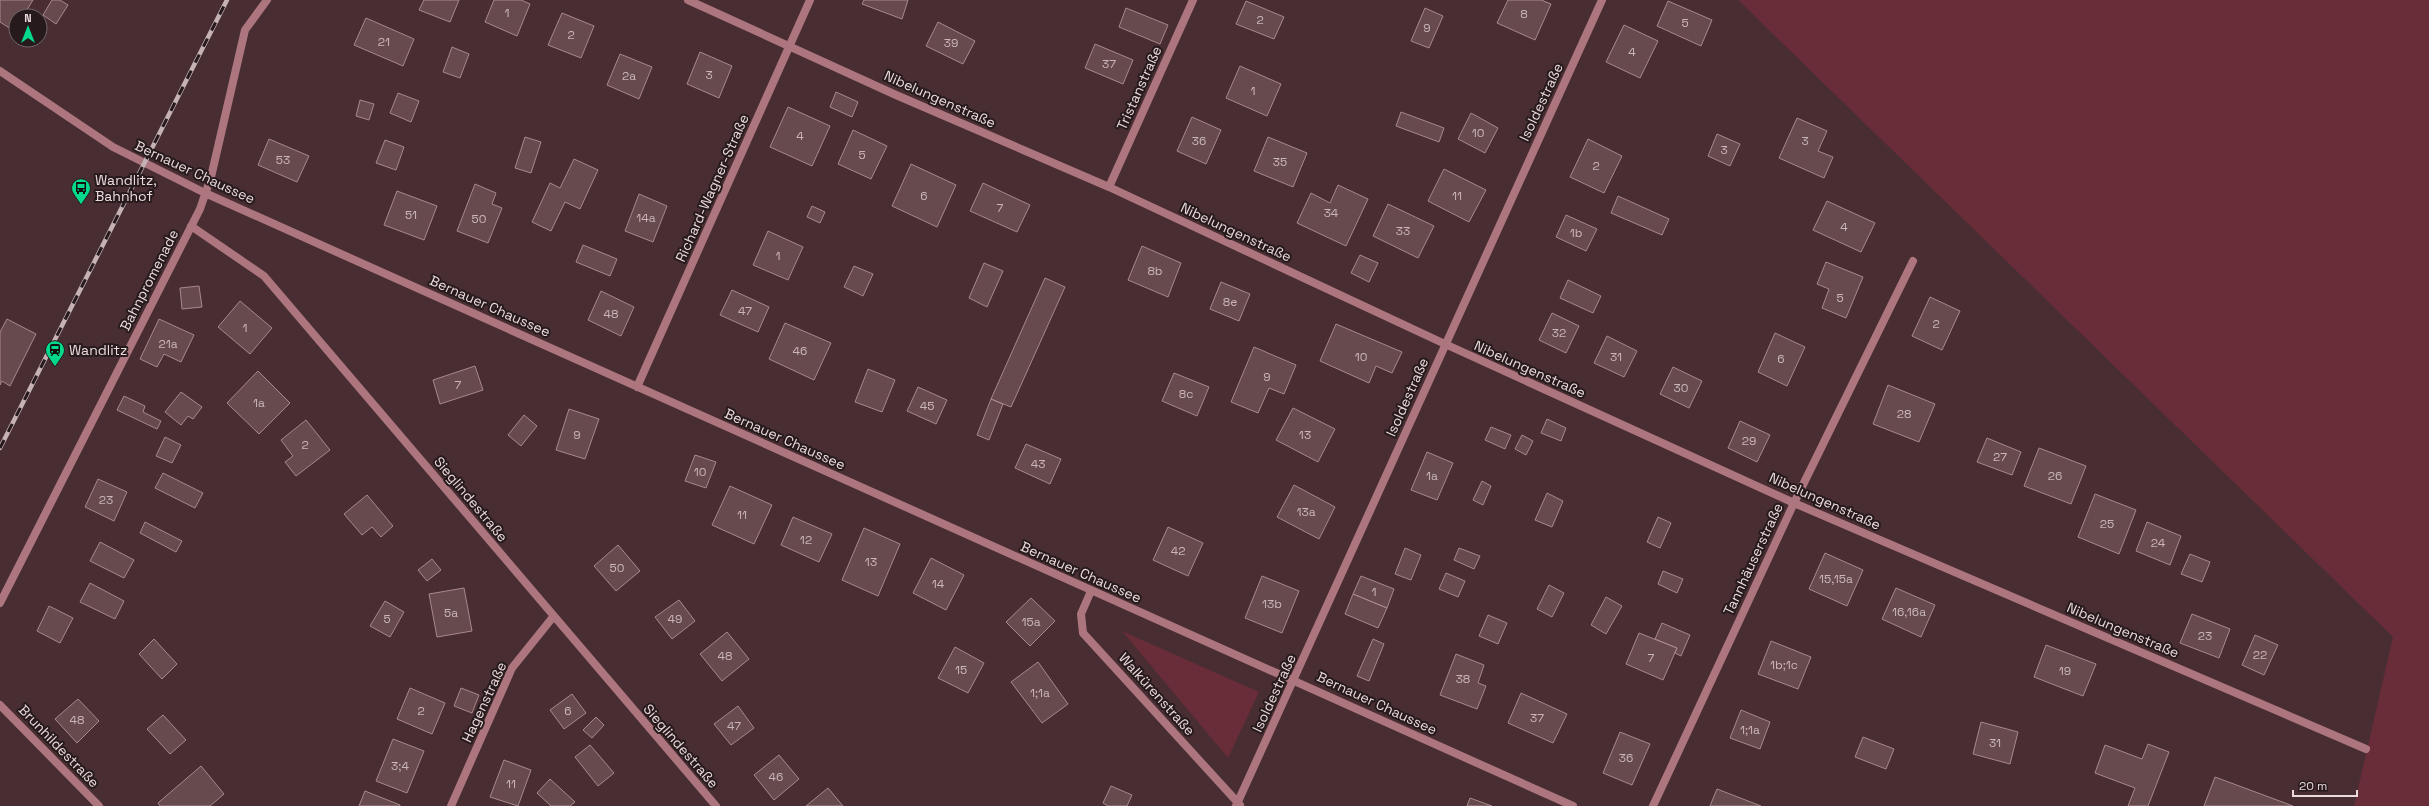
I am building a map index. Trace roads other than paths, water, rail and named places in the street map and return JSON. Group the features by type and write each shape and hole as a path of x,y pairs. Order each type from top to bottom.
{"street":[{"name":"Bahnpromenade","path":"0,603 191,226 205,193 245,30 267,0"},
{"name":"Nibelungenstraße","path":"688,0 791,45 896,95 1109,187 1444,344 1794,503 2366,749"},
{"name":"Richard-Wagner-Straße","path":"637,387 810,0"},
{"name":"Tristanstraße","path":"1109,187 1193,0"},
{"name":"Isoldestraße","path":"1239,805 1444,344 1602,0"},
{"name":"Bernauer Chaussee","path":"0,71 113,147 205,193 1091,591 1295,680 1573,806"},
{"name":"Sieglindestraße","path":"191,226 264,276 552,617 716,806"},
{"name":"Tannhäuserstraße","path":"1653,806 1794,503 1913,261"},
{"name":"Walkürenstraße","path":"1091,591 1081,614 1083,633 1239,805"},
{"name":"Hagenstraße","path":"450,806 512,668 552,617"},
{"name":"Brunhildestraße","path":"0,705 99,806"}],"railway":[{"path":"0,448 227,0"}],"place":[{"name":"Wandlitz, Bahnhof","path":"81,205"},
{"name":"Wandlitz","path":"55,367"}]}
